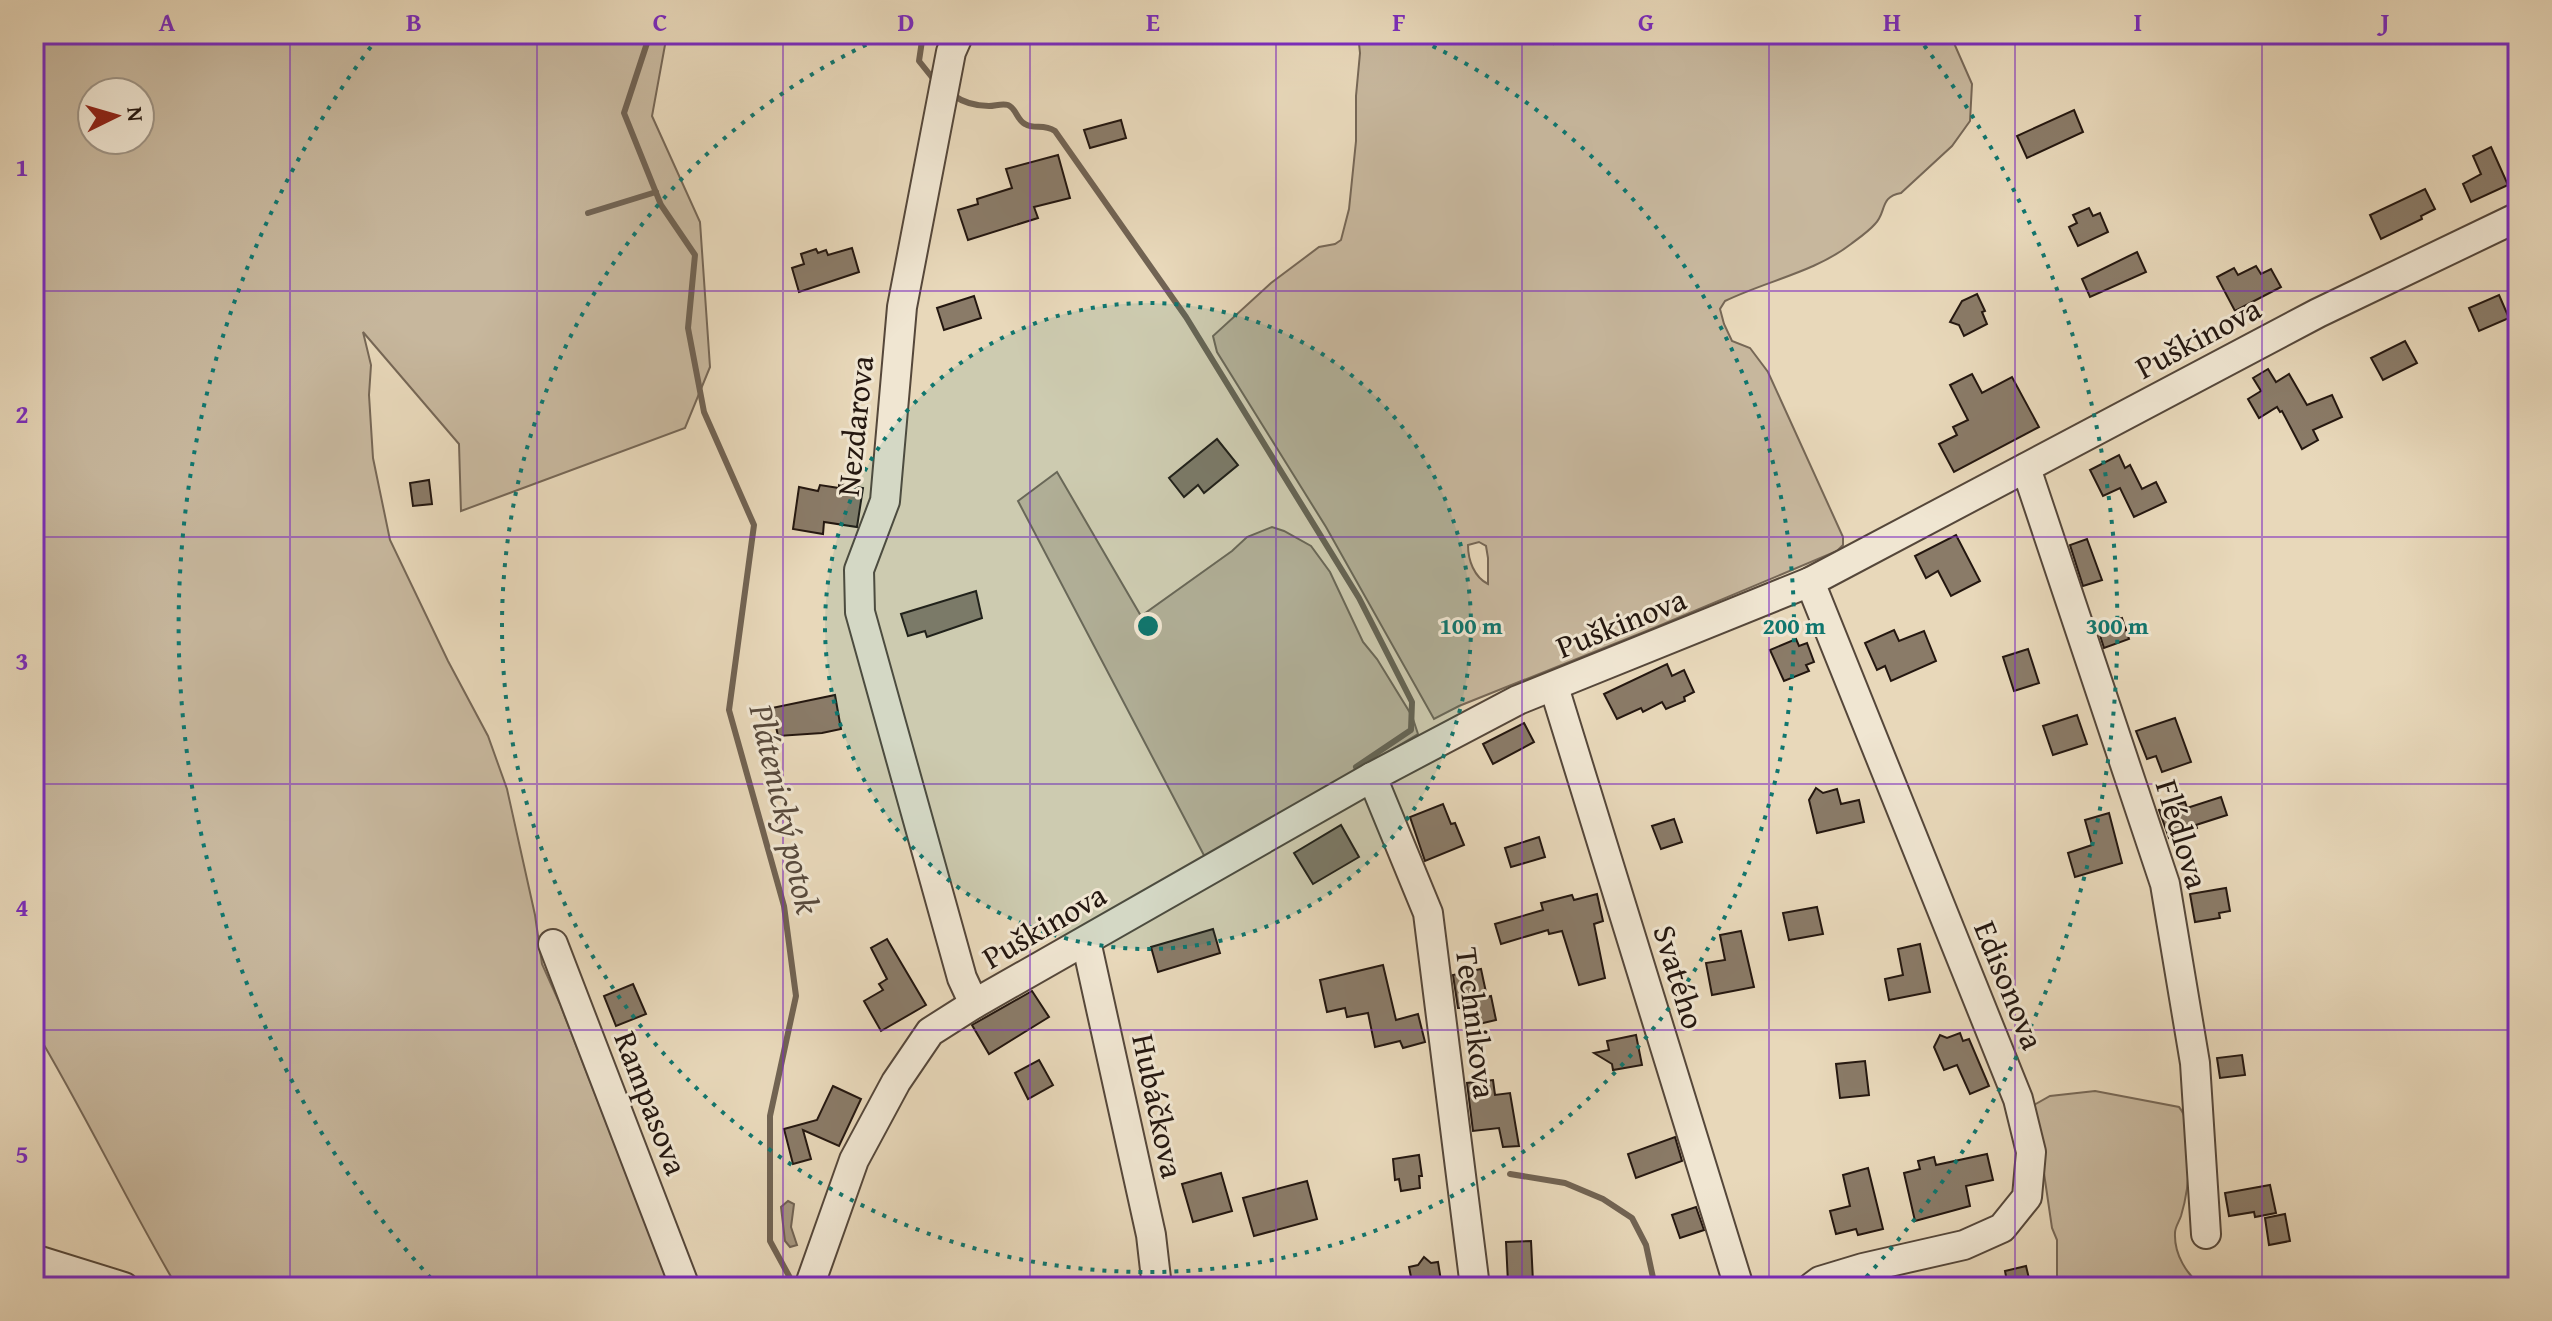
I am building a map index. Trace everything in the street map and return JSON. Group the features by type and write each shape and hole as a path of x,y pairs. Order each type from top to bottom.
{"street":[{"name":"Nezdarova","path":"959,34 951,52 902,307 885,501 859,570 860,612 962,978 974,1004"},
{"name":"Puškinova","path":"809,1287 854,1160 896,1082 930,1032 974,1004 1372,777 1518,700 1810,582 2318,313 2518,217"},
{"name":"Flédlova","path":"2026,468 2165,884 2195,1063 2206,1234"},
{"name":"Edisonova","path":"1810,582 2018,1099 2031,1152 2027,1197 2002,1228 1964,1245 1863,1268 1820,1281 1812,1287"},
{"name":"Svatého","path":"1554,687 1739,1287"},
{"name":"Technikova","path":"1372,777 1428,913 1475,1287"},
{"name":"Hubáčkova","path":"1086,941 1151,1235 1157,1287"},
{"name":"Rampasova","path":"553,944 685,1287"},
{"path":"34,1259 124,1287"}],"shaded area":[{"path":"34,34 667,34 652,116 700,222 710,367 685,428 461,511 459,444 363,332 371,365 369,395 373,458 390,540 488,736 507,789 535,915 542,964 670,1287 177,1287 34,1028"},
{"path":"1358,34 1549,34 1554,44 1559,40 1556,34 1950,34 1972,84 1970,121 1952,146 1901,193 1889,198 1875,224 1837,254 1725,301 1720,309 1732,341 1750,348 1768,372 1843,537 1843,545 1837,551 1434,719 1326,527 1217,352 1213,336 1271,283 1319,247 1341,240 1349,209 1356,141","holes":["1479,542 1486,546 1488,558 1488,584 1473,568 1468,545"]},
{"path":"1057,472 1141,616 1247,537 1272,527 1311,546 1330,572 1363,642 1412,716 1418,734 1207,861 1018,501"},
{"path":"2095,1091 2179,1107 2182,1111 2186,1119 2189,1169 2175,1241 2182,1263 2202,1287 2057,1287 2057,1240 2052,1228 2034,1105 2050,1096"},
{"path":"788,1201 794,1204 791,1227 797,1245 790,1247 785,1241 781,1207"}],"building":[{"path":"2074,110 2083,132 2027,158 2017,136"},
{"path":"1121,120 1126,138 1090,148 1084,130"},
{"path":"2491,147 2508,185 2471,202 2463,184 2481,174 2473,156"},
{"path":"1058,155 1070,198 1034,207 1038,218 968,240 958,210 978,204 977,199 1012,188 1006,169"},
{"path":"2425,189 2435,209 2421,216 2422,219 2381,239 2370,215"},
{"path":"2089,208 2093,216 2100,213 2108,232 2078,246 2069,227 2077,223 2073,215"},
{"path":"852,248 859,272 799,292 792,268 804,264 801,254 816,249 818,253 826,250 828,255"},
{"path":"2137,252 2146,272 2090,297 2082,279"},
{"path":"2256,266 2261,274 2271,269 2281,287 2235,311 2217,277 2234,268 2238,275"},
{"path":"1977,294 1987,324 1964,336 1959,325 1950,322 1962,301"},
{"path":"2499,295 2509,318 2479,331 2469,308"},
{"path":"974,296 981,318 944,330 937,308"},
{"path":"2405,341 2417,363 2383,380 2371,358"},
{"path":"2268,369 2276,382 2289,374 2307,405 2332,395 2342,417 2313,430 2318,440 2302,449 2282,411 2277,407 2259,418 2248,399 2261,391 2253,378"},
{"path":"1972,374 1982,393 2012,377 2039,427 1954,472 1939,444 1957,435 1953,427 1968,420 1950,385"},
{"path":"1217,439 1238,465 1204,493 1198,485 1184,497 1169,478"},
{"path":"2119,455 2125,468 2130,465 2142,489 2156,482 2166,502 2134,517 2120,488 2103,496 2090,470"},
{"path":"429,480 432,504 413,506 410,483"},
{"path":"839,484 863,488 857,527 824,522 823,534 793,529 799,487 818,491 820,485 839,488"},
{"path":"1956,535 1980,581 1951,596 1938,571 1926,578 1915,556"},
{"path":"2087,539 2102,580 2083,586 2070,545"},
{"path":"976,591 982,618 927,637 925,631 908,636 901,614"},
{"path":"2122,618 2129,639 2104,648 2097,626"},
{"path":"1894,630 1899,641 1924,631 1936,661 1891,681 1885,666 1877,670 1865,643"},
{"path":"1796,639 1799,646 1807,643 1814,662 1806,665 1809,671 1784,681 1770,650"},
{"path":"2028,649 2039,683 2014,691 2003,657"},
{"path":"1667,664 1672,676 1684,670 1694,692 1684,697 1685,701 1666,709 1662,702 1643,712 1641,708 1617,719 1604,694"},
{"path":"835,695 841,729 778,736 772,708"},
{"path":"2077,715 2087,744 2053,755 2043,726"},
{"path":"2175,718 2191,762 2162,772 2156,756 2147,759 2136,731"},
{"path":"1524,723 1534,742 1493,764 1483,744"},
{"path":"1816,788 1823,793 1837,789 1841,804 1859,800 1864,822 1817,833 1809,800"},
{"path":"2221,797 2227,815 2169,838 2159,810 2185,802 2187,808"},
{"path":"1443,804 1464,845 1425,861 1410,817"},
{"path":"2109,813 2122,863 2075,877 2068,853 2092,845 2085,820"},
{"path":"1674,819 1682,842 1661,849 1652,826"},
{"path":"1341,825 1359,857 1313,884 1294,853"},
{"path":"1539,837 1545,857 1511,867 1505,848"},
{"path":"2226,888 2230,911 2219,913 2220,918 2195,922 2190,894"},
{"path":"1597,894 1603,921 1594,924 1605,978 1579,985 1562,931 1549,934 1548,930 1501,944 1495,924 1543,910 1541,903 1572,895 1574,900"},
{"path":"1817,907 1823,934 1789,940 1783,913"},
{"path":"1213,929 1220,953 1158,972 1151,947"},
{"path":"1741,931 1754,987 1712,995 1706,963 1725,960 1720,935"},
{"path":"887,939 926,1005 881,1031 864,1001 883,990 879,984 887,979 871,948"},
{"path":"1920,944 1930,992 1889,1000 1885,979 1903,975 1898,949"},
{"path":"1383,965 1396,1020 1418,1014 1425,1042 1403,1048 1400,1041 1375,1047 1368,1013 1347,1017 1345,1008 1327,1012 1320,980"},
{"path":"1481,969 1496,1020 1466,1027 1462,1008 1458,1008 1453,975"},
{"path":"633,984 646,1014 616,1026 604,996"},
{"path":"1032,991 1049,1017 989,1054 972,1025"},
{"path":"1960,1033 1963,1041 1969,1039 1989,1086 1970,1094 1957,1065 1944,1070 1934,1047 1940,1035 1947,1038"},
{"path":"1636,1035 1642,1065 1613,1070 1612,1064 1594,1053 1609,1050 1607,1041"},
{"path":"2242,1055 2245,1075 2220,1078 2217,1058"},
{"path":"1039,1060 1053,1085 1028,1099 1015,1073"},
{"path":"1865,1061 1869,1095 1840,1098 1836,1064"},
{"path":"1493,1080 1495,1095 1510,1093 1519,1146 1503,1147 1499,1128 1473,1131 1467,1083"},
{"path":"833,1086 861,1099 839,1146 803,1130 811,1159 793,1164 784,1129 817,1120"},
{"path":"1675,1137 1682,1161 1636,1178 1628,1154"},
{"path":"1987,1154 1993,1180 1966,1186 1970,1206 1915,1221 1904,1173 1920,1169 1918,1161 1934,1157 1936,1165"},
{"path":"1419,1155 1420,1188 1401,1191 1399,1179 1395,1180 1393,1159"},
{"path":"1868,1168 1883,1229 1858,1235 1856,1229 1836,1234 1830,1211 1850,1206 1843,1175"},
{"path":"1221,1173 1232,1211 1193,1222 1182,1184"},
{"path":"1307,1181 1317,1219 1254,1236 1243,1198"},
{"path":"2270,1185 2276,1213 2255,1217 2254,1212 2229,1216 2225,1193"},
{"path":"1696,1207 1704,1230 1680,1238 1672,1215"},
{"path":"2285,1214 2290,1241 2269,1245 2265,1218"},
{"path":"1531,1241 1533,1282 1508,1283 1506,1242"},
{"path":"1424,1257 1431,1263 1438,1262 1442,1287 1413,1287 1409,1267 1418,1265"},
{"path":"2026,1266 2031,1287 2008,1287 2005,1271"}],"waterway":[{"name":"Plátenický potok","path":"650,34 624,113 661,205 695,255 688,328 704,412 754,525 729,710 784,906 796,996 770,1116 770,1241 795,1287"},
{"path":"923,34 919,61 935,81"},
{"path":"953,95 974,105 1008,105 1025,124 1055,131 1186,317 1359,598 1412,702 1411,730 1356,767"},
{"path":"588,213 656,192"},
{"path":"1510,1174 1565,1183 1603,1199 1632,1218 1646,1245 1655,1287"}]}
